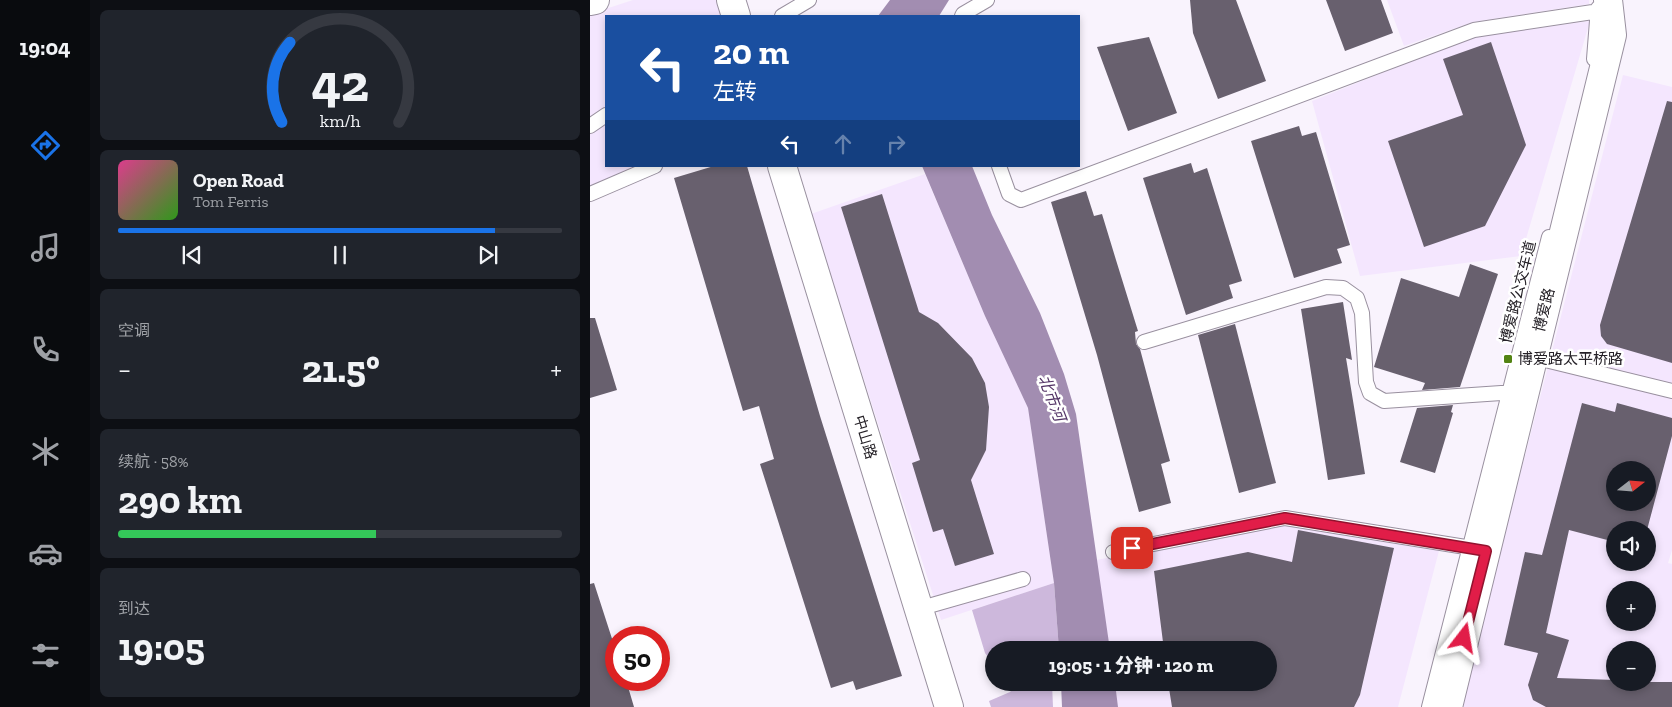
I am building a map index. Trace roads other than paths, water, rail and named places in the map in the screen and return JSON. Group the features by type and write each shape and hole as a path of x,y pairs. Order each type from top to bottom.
{"main road":[{"path":"590,1 595,0"},
{"path":"731,0 736,15"},
{"name":"博爱路","path":"1448,707 1478,549 1517,392 1533,357 1612,35 1603,5"},
{"name":"中山路","path":"782,167 949,707"}],"lane":[{"path":"784,15 809,0"},
{"path":"962,15 987,0"},
{"path":"999,167 1009,194 1021,200 1474,30 1603,5"},
{"name":"博爱路公交车道","path":"1517,392 1596,50 1603,5"},
{"path":"590,126 605,116"},
{"path":"590,194 652,167"},
{"path":"1144,342 1326,287 1343,288 1357,298 1362,313 1366,382 1370,393 1384,401 1517,392"},
{"path":"1533,357 1672,391"},
{"path":"1113,552 1285,518 1478,549 1429,707"},
{"path":"918,609 1023,579"}],"water":[{"path":"890,0 949,0 940,15 879,15"},
{"name":"北市河","path":"922,167 972,167 992,215 1040,313 1064,374 1076,414 1109,641 1058,641 1054,583 1028,408 985,316"},
{"path":"1061,691 1116,691 1118,707 1062,707"}],"place":[{"name":"博爱路太平桥路","path":"1508,359"}]}
